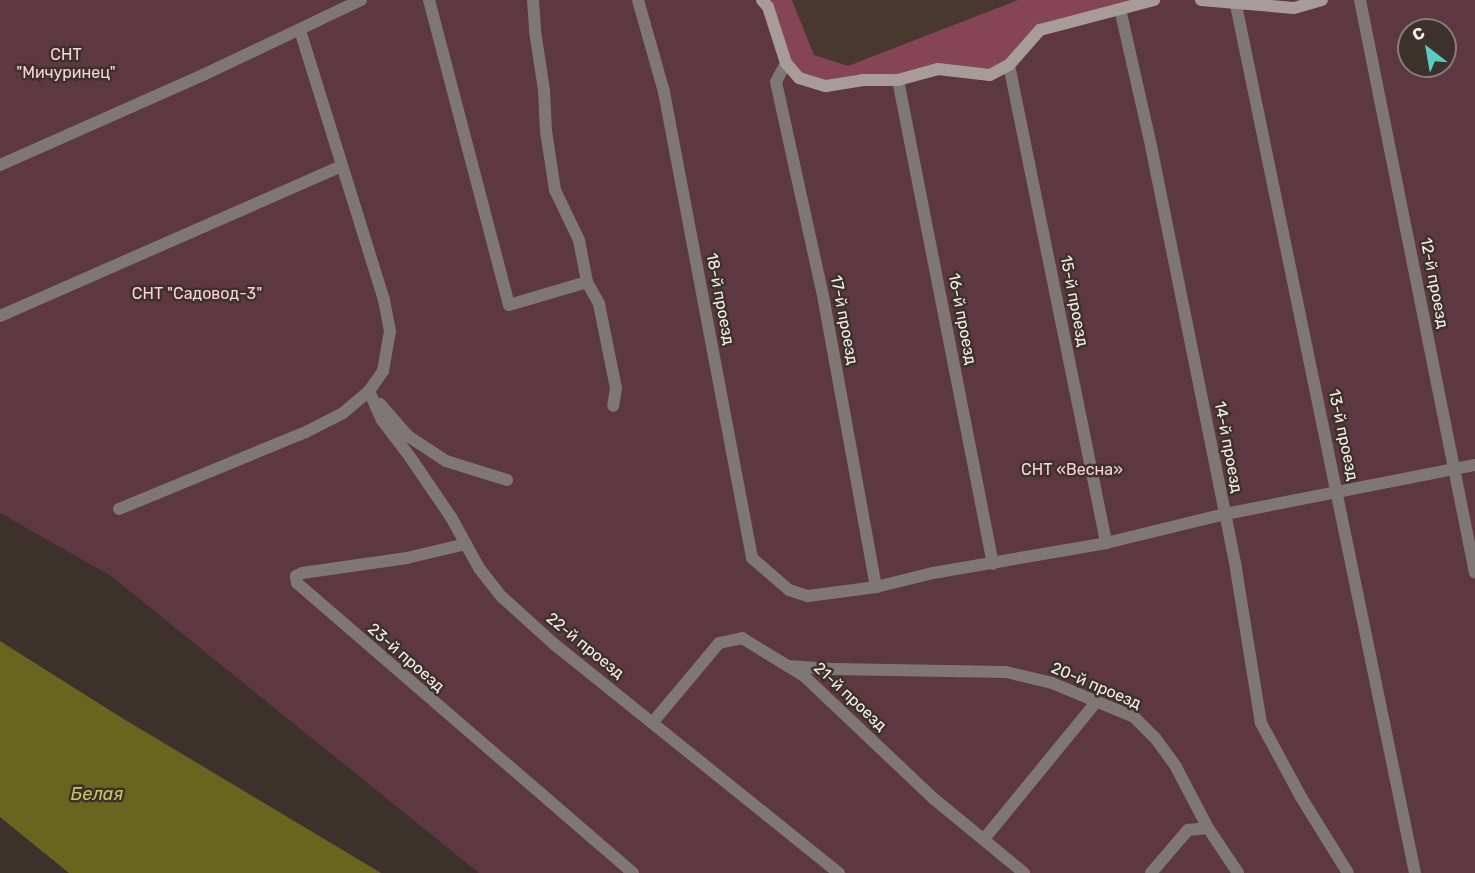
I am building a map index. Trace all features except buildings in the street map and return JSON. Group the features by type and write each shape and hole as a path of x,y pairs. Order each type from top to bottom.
{"street":[{"path":"0,165 300,30 361,0"},
{"path":"429,0 509,305 587,282"},
{"path":"533,0 544,90 546,131 555,190 579,240 587,282 599,304 616,388 613,406"},
{"name":"18-й проезд","path":"638,0 664,92 752,558 789,590 808,596 876,587"},
{"path":"762,0 768,7 786,63 799,78 826,86 862,80 898,80 938,69 990,75 1010,64 1040,30 1082,17 1154,0"},
{"path":"1202,0 1294,8 1322,0"},
{"name":"12-й проезд","path":"1360,0 1475,573"},
{"name":"13-й проезд","path":"1236,4 1339,494 1415,873"},
{"name":"14-й проезд","path":"1120,9 1151,146 1225,514 1261,723 1301,797 1348,873"},
{"path":"119,509 306,432 343,413 369,391 383,371 390,331 384,300 300,30"},
{"name":"17-й проезд","path":"786,63 776,82 824,301 876,587"},
{"name":"15-й проезд","path":"1010,64 1106,543"},
{"name":"16-й проезд","path":"898,80 993,564"},
{"path":"0,316 342,166"},
{"path":"369,391 408,436 446,461 507,480"},
{"name":"22-й проезд","path":"369,391 382,420 410,457 479,568 502,597 554,644 839,873"},
{"path":"876,587 933,573 1106,543 1225,514 1339,494 1475,465"},
{"name":"23-й проезд","path":"466,544 407,558 302,573 296,576 297,583 633,873"},
{"name":"21-й проезд","path":"653,722 719,643 742,638 804,676 933,798 1024,873"},
{"name":"20-й проезд","path":"788,666 1006,672 1052,682 1134,717 1156,739 1176,767 1208,828 1238,873"},
{"path":"984,839 1097,701"},
{"path":"1151,873 1188,830 1208,828"}],"shaded area":[{"path":"762,0 792,0 814,55 848,66 1018,0 1154,0 1040,30 990,75 938,69 826,86 799,78"},
{"path":"792,0 1018,0 848,67 814,55"}],"green space":[{"name":"СНТ «Весна»","path":"0,0 762,0 799,78 1040,30 1154,0 1475,0 1475,873 479,873 111,576 0,513"}],"water":[{"name":"Белая","path":"0,641 122,718 381,873 69,873 0,817"}],"park label":[{"name":"СНТ \"Мичуринец\"","path":"66,64"},
{"name":"СНТ \"Садовод-3\"","path":"197,294"}]}
